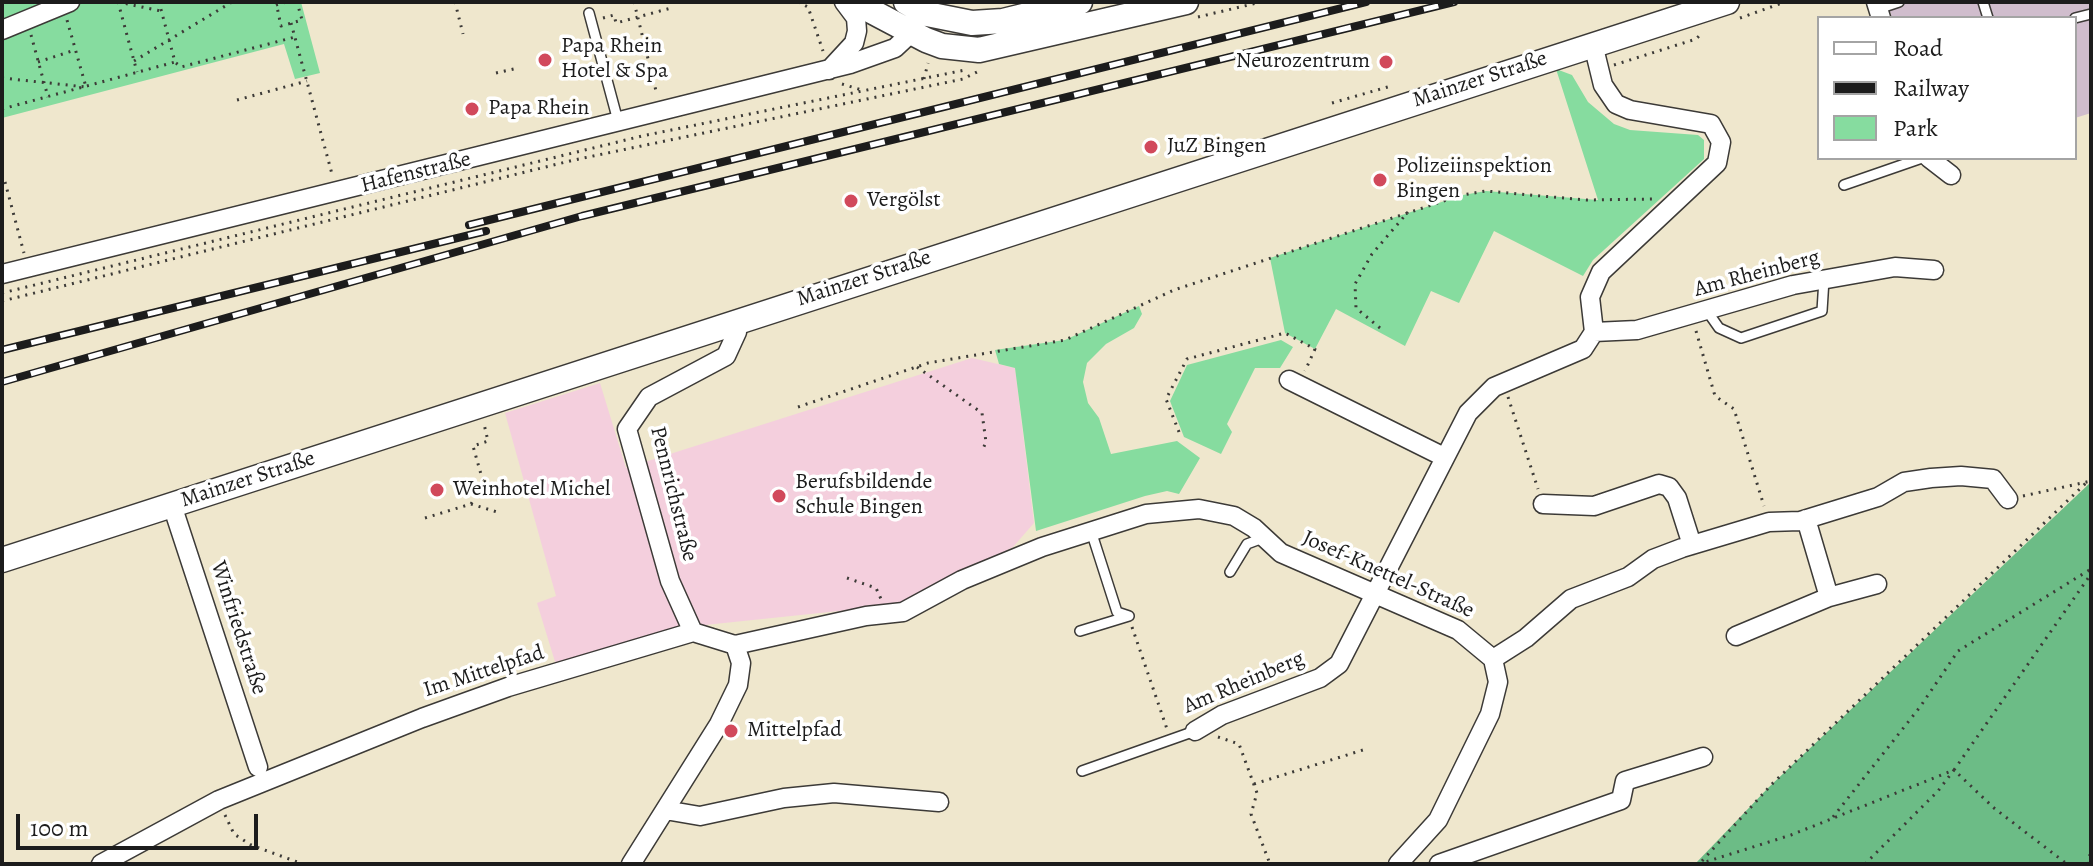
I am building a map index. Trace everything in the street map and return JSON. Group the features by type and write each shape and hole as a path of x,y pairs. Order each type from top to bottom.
{"main road":[{"path":"854,2 910,34 942,46 979,50 1186,2"},
{"path":"906,2 927,14 972,23 1003,21 1080,2"},
{"name":"Mainzer Straße","path":"2,560 1593,44 1730,11"}],"street":[{"path":"829,70 854,43 857,31 856,18 844,2"},
{"path":"2,30 66,4"},
{"name":"Hafenstraße","path":"2,274 339,202 618,121 829,70 895,48 910,34"},
{"path":"1593,44 1607,95 1616,104 1646,114 1703,120 1718,132 1721,151 1717,163 1601,272 1590,297 1594,332"},
{"path":"1932,160 1951,175"},
{"name":"Am Rheinberg","path":"1195,731 1222,715 1320,678 1339,664 1373,591 1475,403 1503,382 1583,349 1594,332 1637,330 1824,279 1895,267 1934,270"},
{"name":"Pennrichstraße","path":"693,632 670,581 627,429 649,397 726,356 737,332 736,320"},
{"path":"1294,383 1444,457"},
{"path":"1404,863 1438,820 1490,714 1498,682 1493,659 1526,638 1571,599 1628,577 1653,559 1692,545 1769,522 1806,519 1878,497 1904,482 1931,478 1993,479 2008,499"},
{"path":"1543,504 1594,506 1659,484 1669,487 1677,498 1692,545"},
{"name":"Winfriedstraße","path":"172,505 258,767"},
{"name":"Josef-Knettel-Straße","path":"883,614 903,612 1004,562 1091,531 1164,511 1199,509 1234,516 1254,528 1281,553 1304,565 1373,591 1458,630 1493,659"},
{"path":"1806,519 1829,597"},
{"path":"1736,636 1829,597 1877,584"},
{"path":"693,632 735,645 883,614"},
{"name":"Im Mittelpfad","path":"101,864 219,800 422,718 508,687 693,632"},
{"path":"631,864 719,724 738,685 741,663 735,645"},
{"path":"1439,864 1621,800 1625,781 1703,757"},
{"path":"665,810 700,816 784,798 834,793 939,802"}],"lane":[{"path":"1878,10 1899,2"},
{"path":"590,17 618,121"},
{"path":"1844,185 1916,160"},
{"path":"1700,313 1719,328 1741,338 1822,311 1824,279"},
{"path":"1091,531 1117,612 1129,616"},
{"path":"1230,572 1247,544 1263,538"},
{"path":"1080,631 1129,616"},
{"name":"Am Rheinberg","path":"1082,771 1195,731"}],"path":[{"path":"137,73 118,2 161,11"},
{"path":"159,2 175,62 181,67 295,37"},
{"path":"134,61 232,2"},
{"path":"286,2 276,3 281,26 302,20 297,2"},
{"path":"455,2 463,34"},
{"path":"634,2 661,111"},
{"path":"798,2 808,7 829,70"},
{"path":"808,7 812,2"},
{"path":"1730,11 1785,2"},
{"path":"66,4 86,87"},
{"path":"590,17 614,15 616,23 671,8"},
{"path":"26,20 48,97"},
{"path":"291,23 339,202"},
{"path":"1599,72 1696,39 1707,29"},
{"path":"38,62 75,50"},
{"path":"2,109 175,62"},
{"path":"496,73 518,68"},
{"path":"2,301 574,160 963,79 983,69"},
{"path":"2,78 86,87"},
{"path":"237,100 307,81"},
{"path":"1332,103 1391,86"},
{"path":"2,293 339,202 719,118 867,92"},
{"path":"5,182 28,268"},
{"path":"798,407 952,357 1065,340 1174,290 1411,210 1486,191 1586,200 1657,199 1672,207"},
{"path":"1380,328 1356,308 1355,284 1372,254 1411,210"},
{"path":"13,291 15,298"},
{"path":"1700,313 1715,396 1734,409 1769,522"},
{"path":"1179,432 1166,399 1187,359 1285,333 1315,349 1294,383"},
{"path":"917,367 982,413 986,442 982,451"},
{"path":"1503,382 1543,504"},
{"path":"471,504 476,496 486,492 473,446 488,441 485,430"},
{"path":"2008,499 2089,482"},
{"path":"1700,863 1771,785 2089,482"},
{"path":"425,518 471,504 497,512"},
{"path":"1831,818 1920,707 1958,651 2091,572"},
{"path":"1865,864 1938,791 2091,572"},
{"path":"847,578 876,588 883,614"},
{"path":"1129,616 1157,707 1172,739"},
{"path":"1195,731 1239,744 1257,793 1251,814 1270,864"},
{"path":"1254,784 1363,750"},
{"path":"1700,863 1791,835 1954,770"},
{"path":"1954,770 1994,808 2067,864"},
{"path":"231,830 251,845 303,864"},
{"path":"2089,864 2091,844"}],"shaded area":[{"path":"1887,2 2091,2 2091,113 2077,117 2077,16 1891,16"},
{"name":"Berufsbildende Schule Bingen","path":"972,358 1015,368 1034,523 1013,547 906,604 705,625 556,665 537,603 556,596 505,413 600,383 626,468"}],"green space":[{"path":"10,2 301,2 320,73 295,79 284,44 2,118 2,5"},
{"path":"1556,69 1572,75 1588,102 1614,124 1630,130 1698,135 1704,140 1704,159 1593,260 1583,276 1494,231 1459,303 1431,291 1405,346 1336,309 1315,349 1285,333 1270,258 1463,195 1486,191 1598,200"},
{"path":"1139,306 1142,314 1134,328 1106,344 1087,363 1083,382 1088,403 1099,418 1111,454 1177,441 1200,458 1179,494 1167,491 1145,496 1036,531 1015,368 999,364 995,350 1065,340"},
{"path":"1281,340 1293,347 1280,368 1255,368 1227,424 1232,432 1221,454 1184,437 1170,401 1187,365"},
{"path":"2091,482 2091,864 1695,864 1768,788"}],"railway":[{"path":"469,225 1366,2"},
{"path":"2,382 582,216 1454,2"},
{"path":"2,350 486,231"}],"place":[{"name":"Papa Rhein Hotel & Spa","path":"545,60"},
{"name":"Neurozentrum","path":"1386,62"},
{"name":"Papa Rhein","path":"472,109"},
{"name":"JuZ Bingen","path":"1151,147"},
{"name":"Polizeiinspektion Bingen","path":"1380,180"},
{"name":"Vergölst","path":"851,201"},
{"name":"Weinhotel Michel","path":"437,490"},
{"name":"Berufsbildende Schule Bingen","path":"779,496"},
{"name":"Mittelpfad","path":"731,731"}]}
